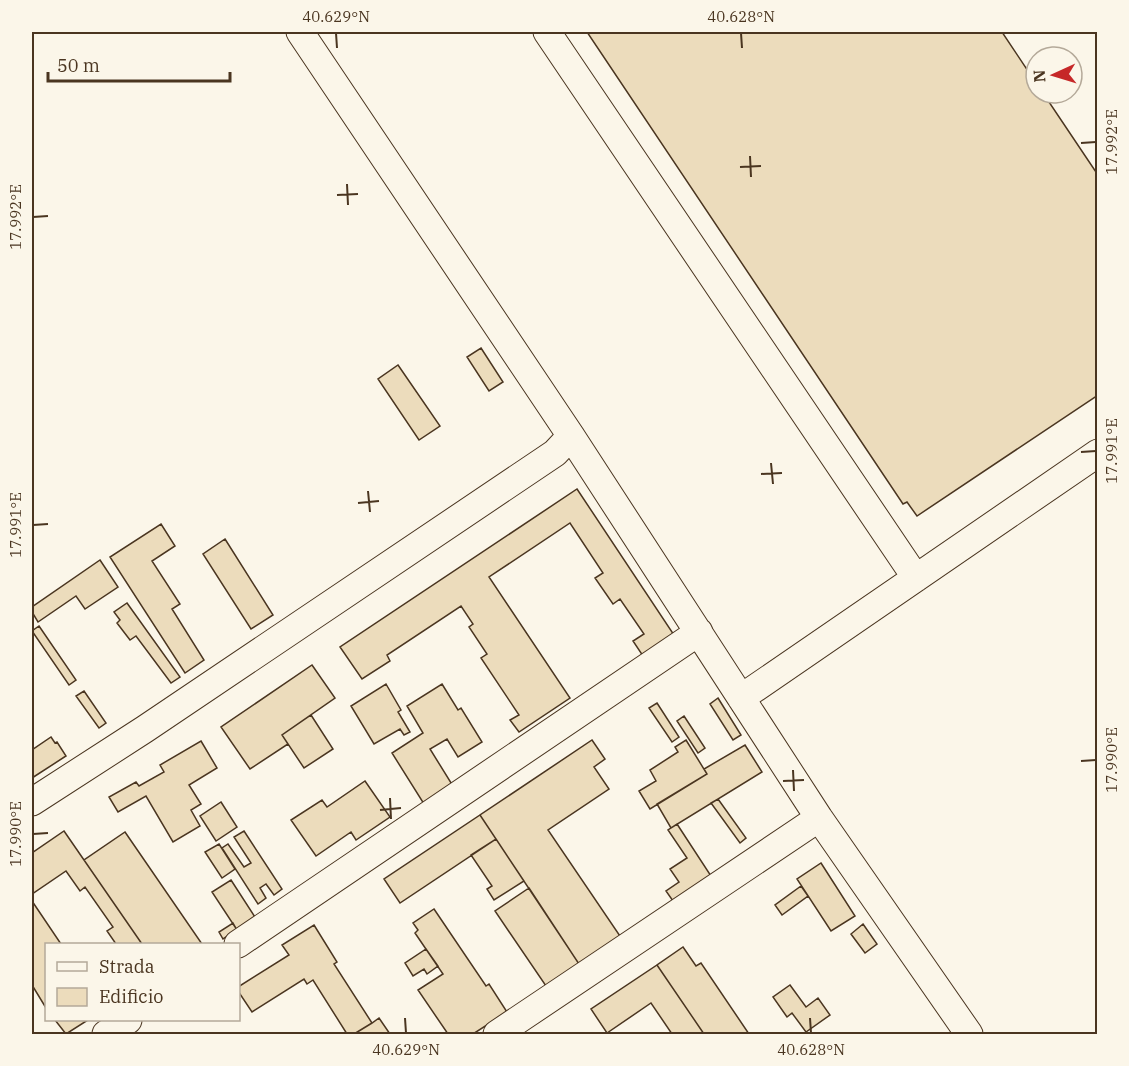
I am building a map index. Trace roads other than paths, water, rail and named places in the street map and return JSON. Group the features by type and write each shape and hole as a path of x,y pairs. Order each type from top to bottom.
{"street":[{"path":"300,32 571,436 819,818 969,1035"},
{"path":"547,32 916,578"},
{"path":"32,802 145,729 555,453 571,436"},
{"path":"741,698 1098,453"},
{"path":"240,944 699,632"},
{"path":"497,1035 819,818"},
{"path":"106,1035 127,1021"}]}
